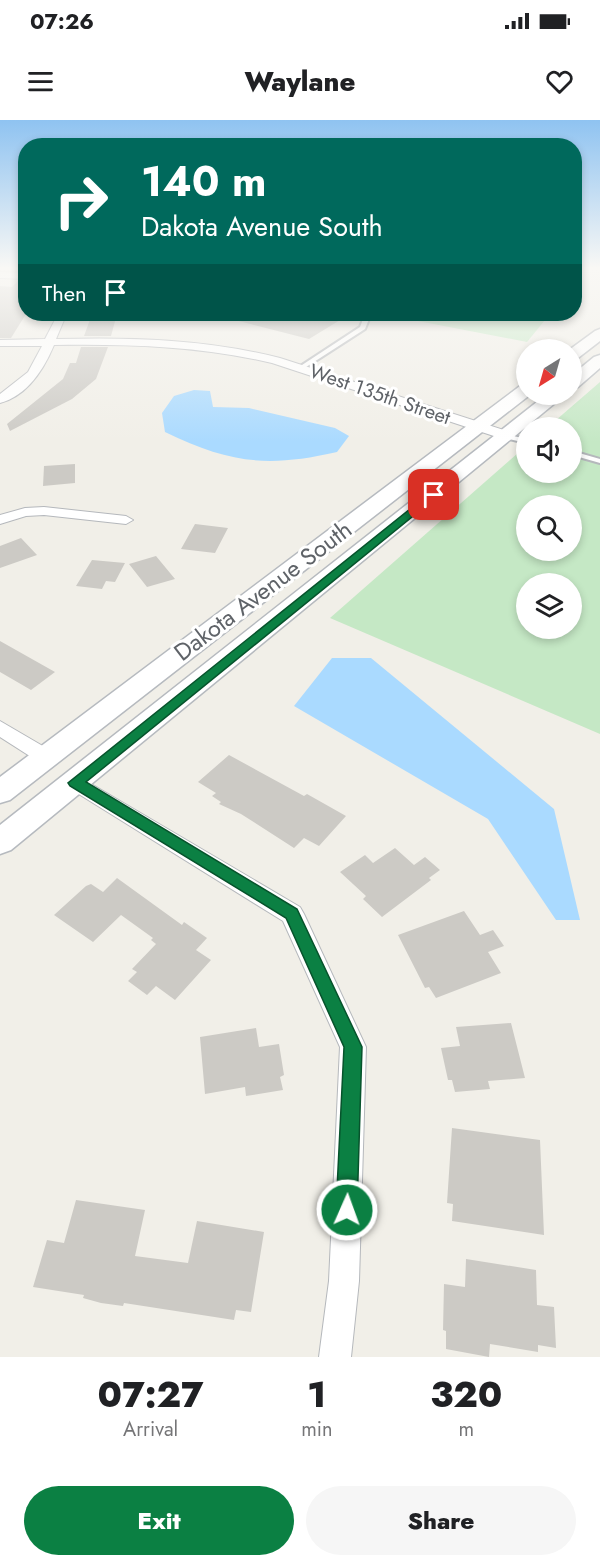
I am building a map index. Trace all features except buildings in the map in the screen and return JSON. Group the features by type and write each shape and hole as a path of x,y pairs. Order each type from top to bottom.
{"main road":[{"path":"582,348 600,334"},
{"path":"582,375 600,360"},
{"name":"Dakota Avenue South","path":"0,792 516,398"},
{"name":"Dakota Avenue South","path":"537,417 548,405"},
{"name":"Dakota Avenue South","path":"0,842 516,440"}],"street":[{"path":"0,399 28,381 36,371 58,326"},
{"name":"West 135th Street","path":"0,343 151,342 202,345 248,352 516,439"},
{"path":"0,520 26,512 44,511 126,520"},
{"path":"0,728 46,757"},
{"path":"75,783 292,914 353,1047 344,1281 335,1357"}],"lane":[{"path":"301,368 364,326"},
{"path":"582,456 600,460"}],"green space":[{"path":"442,326 540,326 529,339 516,340"},
{"path":"600,382 600,734 330,618 516,455 516,483 582,483 582,417 560,417 573,405 582,405 582,398"}],"water":[{"path":"194,390 210,391 213,407 249,408 335,428 349,436 337,452 312,457 269,461 229,456 165,432 162,413 174,396"},
{"path":"332,658 371,658 554,809 580,920 556,920 488,819 294,706"}],"route":[{"path":"347,1210 353,1047 292,914 75,783 434,495"}]}
